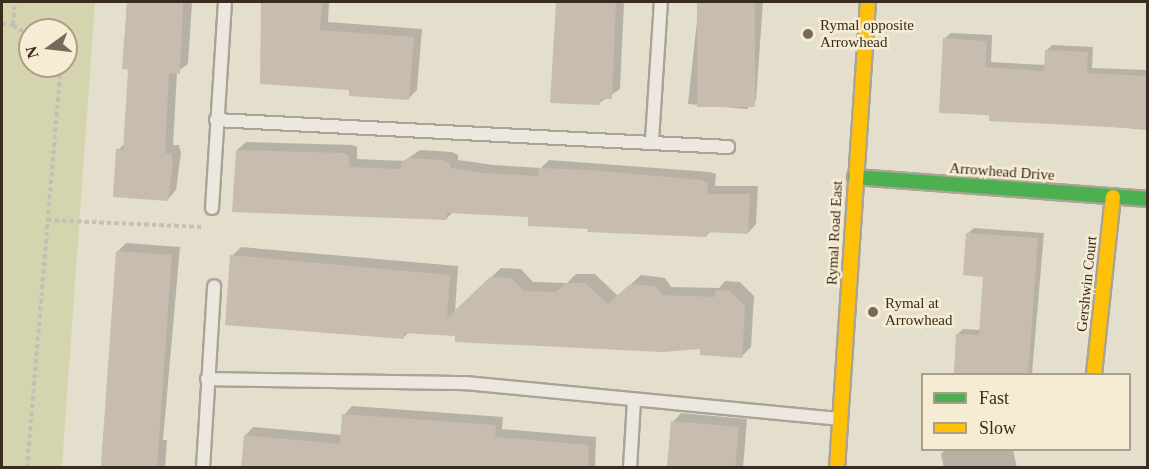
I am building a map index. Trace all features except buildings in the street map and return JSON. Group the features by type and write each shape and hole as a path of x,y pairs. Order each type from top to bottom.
{"main road":[{"name":"Rymal Road East","path":"837,468 868,2"},
{"name":"Arrowhead Drive","path":"855,177 1148,199"},
{"name":"Gershwin Court","path":"1094,373 1113,197"}],"lane":[{"path":"212,208 225,2"},
{"path":"652,140 662,2"},
{"path":"216,120 652,140 728,147"},
{"path":"203,468 214,286"},
{"path":"207,379 466,383 634,401 840,419"},
{"path":"630,468 634,401"}],"path":[{"path":"13,25 15,2"},
{"path":"2,24 13,25 18,28"},
{"path":"27,468 60,78"},
{"path":"47,220 206,227 212,208"}],"green space":[{"path":"2,2 95,2 62,467 2,467"}],"traffic: fast":[{"path":"855,177 1148,199"}],"traffic: slow":[{"path":"837,468 868,2"},
{"path":"1094,373 1113,197"}],"place":[{"name":"Rymal opposite Arrowhead","path":"808,34"},
{"name":"Rymal at Arrowhead","path":"873,312"}]}
